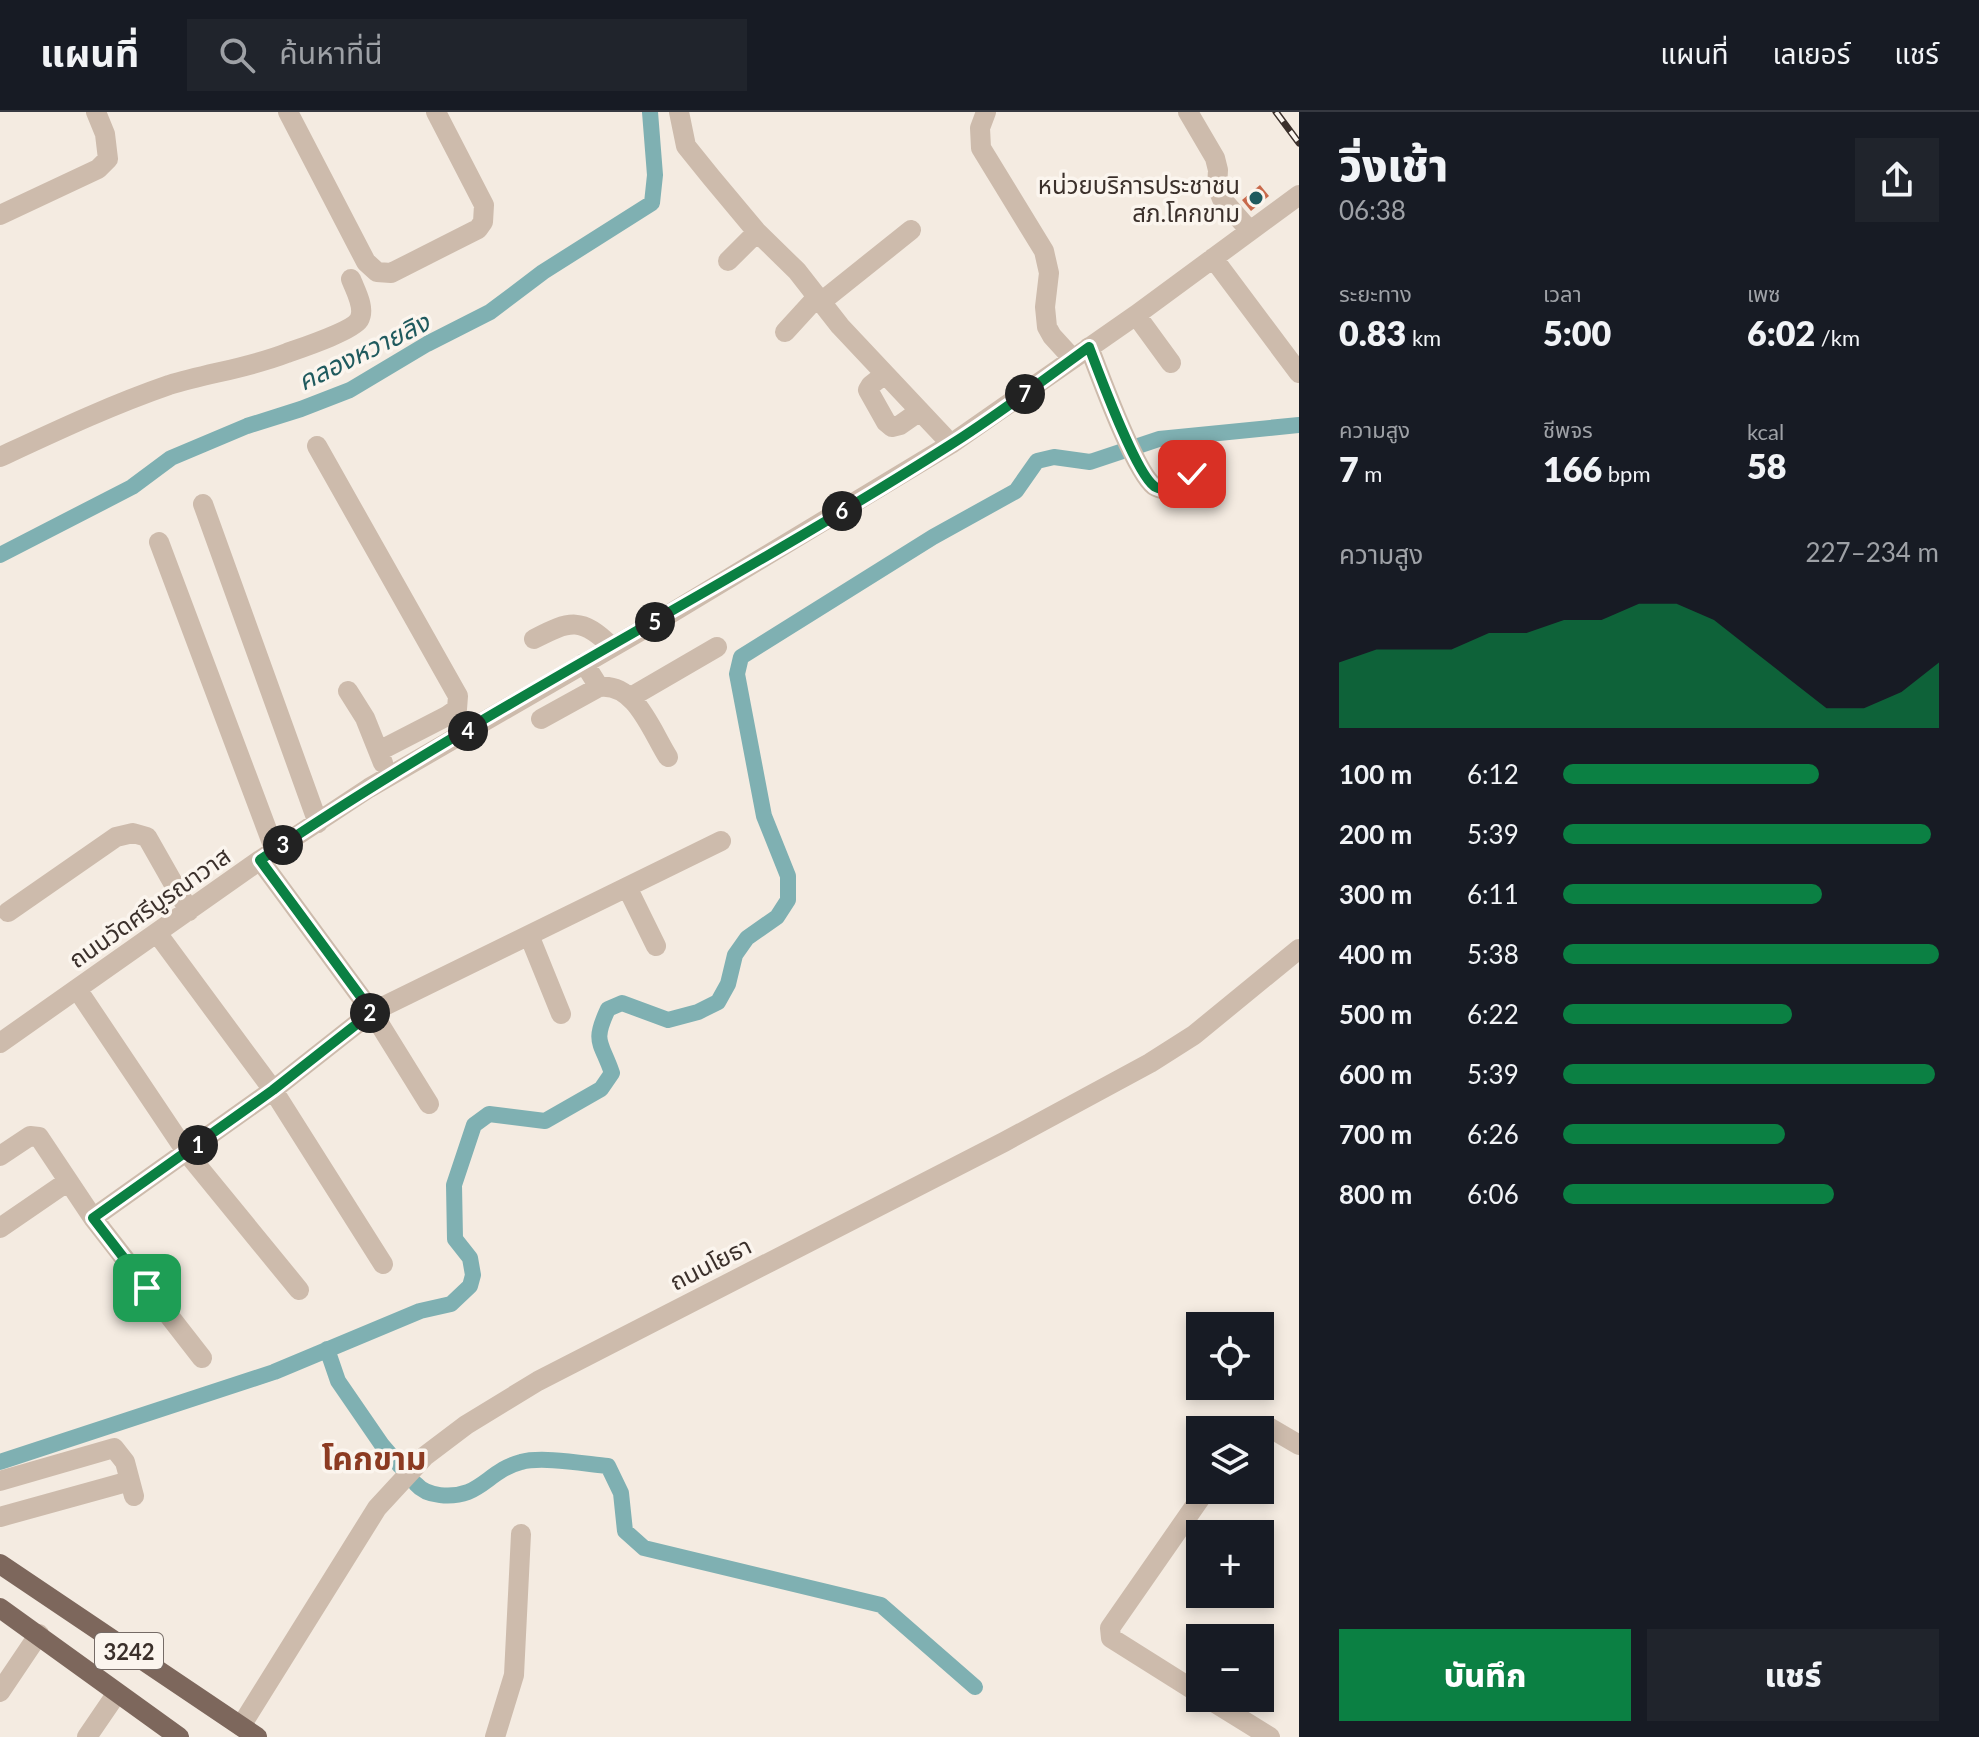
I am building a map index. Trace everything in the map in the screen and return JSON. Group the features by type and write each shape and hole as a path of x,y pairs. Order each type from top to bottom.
{"main road":[{"name":"3242","path":"0,1564 249,1731"},
{"name":"3242","path":"0,1608 179,1737"}],"street":[{"path":"0,215 98,169 108,159 105,134 96,112"},
{"path":"288,112 366,262 377,272 391,273 478,229 483,222 484,205 436,112"},
{"path":"679,112 686,146 757,232 797,271 840,326 951,444"},
{"path":"986,112 980,128 981,148 1044,251 1049,273 1045,307 1047,327 1052,336 1081,353 1147,479 1155,487 1165,490 1192,474"},
{"path":"1188,112 1215,158 1217,187 1222,199 1250,231"},
{"name":"ถนนวัดศรีบูรณาวาส","path":"0,1043 267,856 388,778 951,444 1136,315 1299,195"},
{"path":"785,332 819,300 911,230"},
{"path":"728,261 757,232"},
{"path":"1213,258 1299,373"},
{"path":"0,457 99,410 173,384 250,366 326,339 359,319 362,310 351,279"},
{"path":"1136,315 1171,363"},
{"path":"885,374 868,390 886,422 892,427 900,425 920,411"},
{"path":"317,446 458,696 457,709 447,716 379,751"},
{"path":"203,504 318,823"},
{"path":"159,542 267,856 372,1012 429,1104"},
{"path":"534,639 560,625 571,623 585,626 612,647"},
{"path":"631,697 717,647"},
{"path":"584,663 599,687"},
{"path":"541,719 599,687 610,685 631,697 668,757"},
{"path":"348,691 365,718 388,778"},
{"path":"8,912 116,837 133,833 147,837 189,911"},
{"path":"93,1218 273,1090 372,1012 721,841"},
{"path":"627,887 656,946"},
{"path":"157,933 273,1090 383,1264"},
{"path":"529,935 561,1014"},
{"name":"ถนนโยธา","path":"249,1731 377,1508 425,1456 466,1425 538,1381 1004,1142 1150,1063 1194,1035 1299,949"},
{"path":"77,989 187,1153 299,1290"},
{"path":"0,1156 30,1136 39,1137 93,1218 202,1358"},
{"path":"0,1228 67,1182"},
{"path":"1274,1430 1299,1445"},
{"path":"0,1481 114,1448 125,1462 132,1489 0,1517"},
{"path":"1186,1685 1111,1638 1110,1628 1196,1504"},
{"path":"495,1737 514,1675 521,1534"},
{"path":"0,1692 39,1634"},
{"path":"87,1737 117,1693"},
{"path":"1230,1712 1270,1737"}],"building":[{"name":"หน่วยบริการประชาชน สภ.โคกขาม","path":"1260,185 1269,196 1251,211 1242,200"}],"waterway":[{"name":"คลองหวายลิง","path":"0,555 132,487 171,458 247,426 350,390 427,344 490,312 543,272 652,203 655,175 650,112"},
{"path":"0,1462 274,1372 420,1311 451,1304 470,1286 473,1275 470,1258 455,1239 454,1185 474,1125 489,1114 545,1121 601,1089 612,1073 599,1036 608,1009 622,1003 668,1020 698,1012 718,1002 728,984 735,955 747,938 777,917 788,900 788,876 764,816 737,674 741,657 933,537 1016,491 1037,461 1054,457 1090,462 1159,439 1299,425"},
{"path":"327,1349 338,1381 400,1466"},
{"path":"416,1484 433,1494 455,1495 474,1489 505,1468 530,1460 608,1466 621,1493 625,1531 644,1548 881,1605 975,1687"}],"railway":[{"path":"1276,112 1299,143"}],"place":[{"name":"หน่วยบริการประชาชน สภ.โคกขาม","path":"1256,198"}],"district":[{"name":"โคกขาม","path":"374,1457"}],"route":[{"path":"147,1288 93,1218 273,1090 372,1012 260,860 369,788 668,615 951,444 1089,347 1121,427 1147,479 1155,487 1165,490 1192,474"}]}
